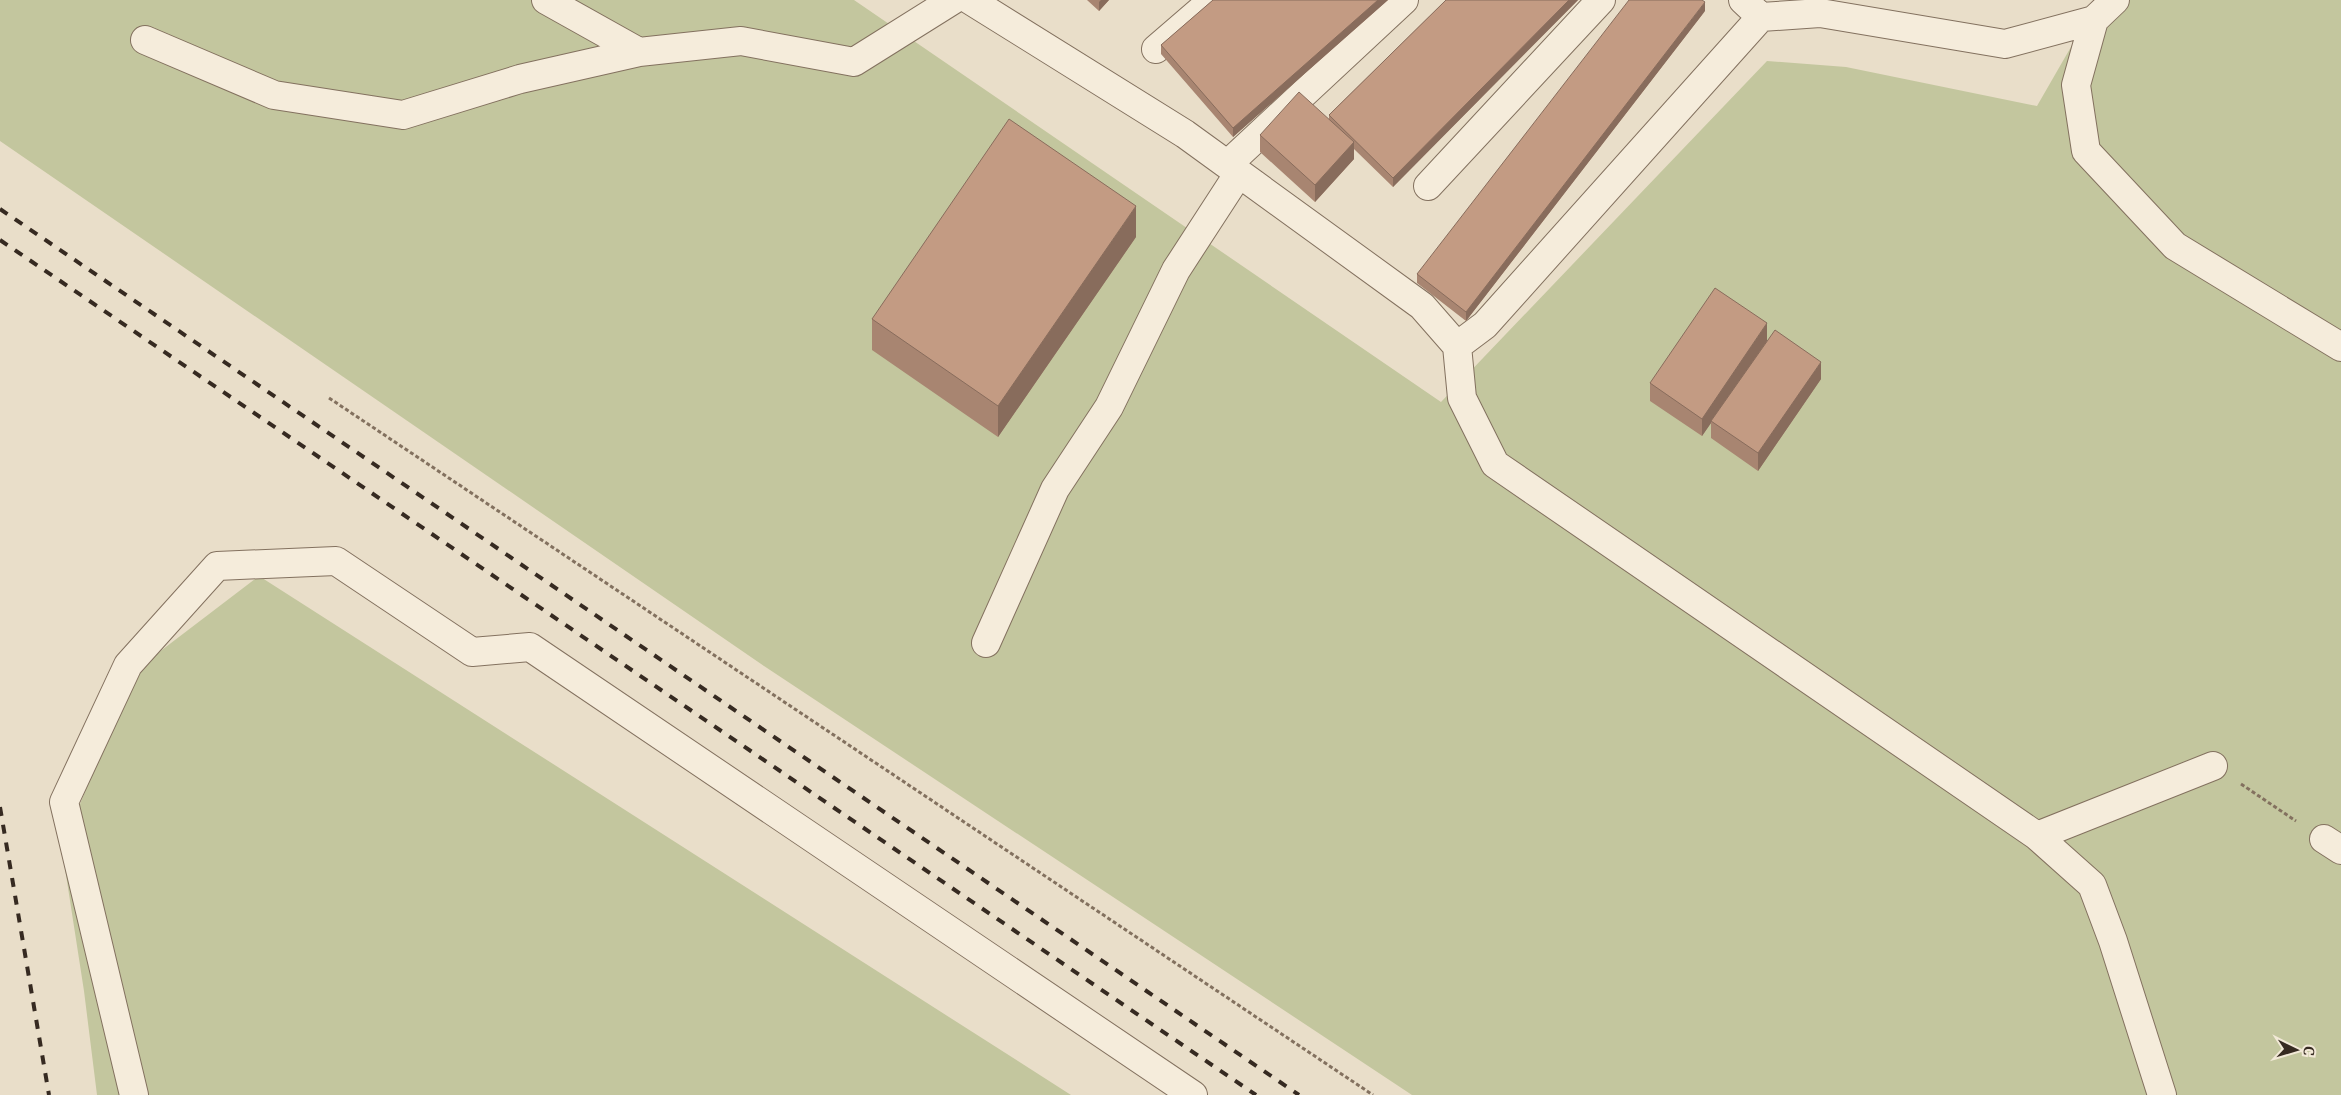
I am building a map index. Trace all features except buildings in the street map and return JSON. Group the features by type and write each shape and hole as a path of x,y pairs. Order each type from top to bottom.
{"street":[{"path":"546,0 639,52"},
{"path":"145,40 274,95 403,115 520,80 639,52 741,42 854,62 952,0"},
{"path":"970,0 1185,134 1422,306 1457,346 1462,398 1495,464 2037,836 2092,885 2113,941 2162,1095"},
{"path":"1156,49 1213,0"},
{"path":"986,643 1055,490 1109,406 1176,270 1234,169 1404,0"},
{"path":"1428,186 1601,0"},
{"path":"1457,346 1485,324 1752,9 1825,6 2005,44 2094,20 2115,0"},
{"path":"2094,20 2076,84 2086,151 2175,246 2341,347"},
{"path":"134,1095 64,802 128,665 217,566 336,561 472,652 530,648 1193,1095"},
{"path":"2037,836 2213,766"}],"path":[{"path":"329,398 1373,1095"},
{"path":"2213,766 2333,844"}],"green space":[{"path":"0,0 854,0 1441,402 1767,61 1846,67 2037,106 2098,0 2341,0 2341,1095 1412,1095 764,666 0,141"},
{"path":"259,576 1071,1095 97,1095 84,991 62,849 133,672"}],"railway":[{"path":"0,209 1299,1095"},
{"path":"0,240 1256,1095"},
{"path":"0,807 49,1095"}]}
